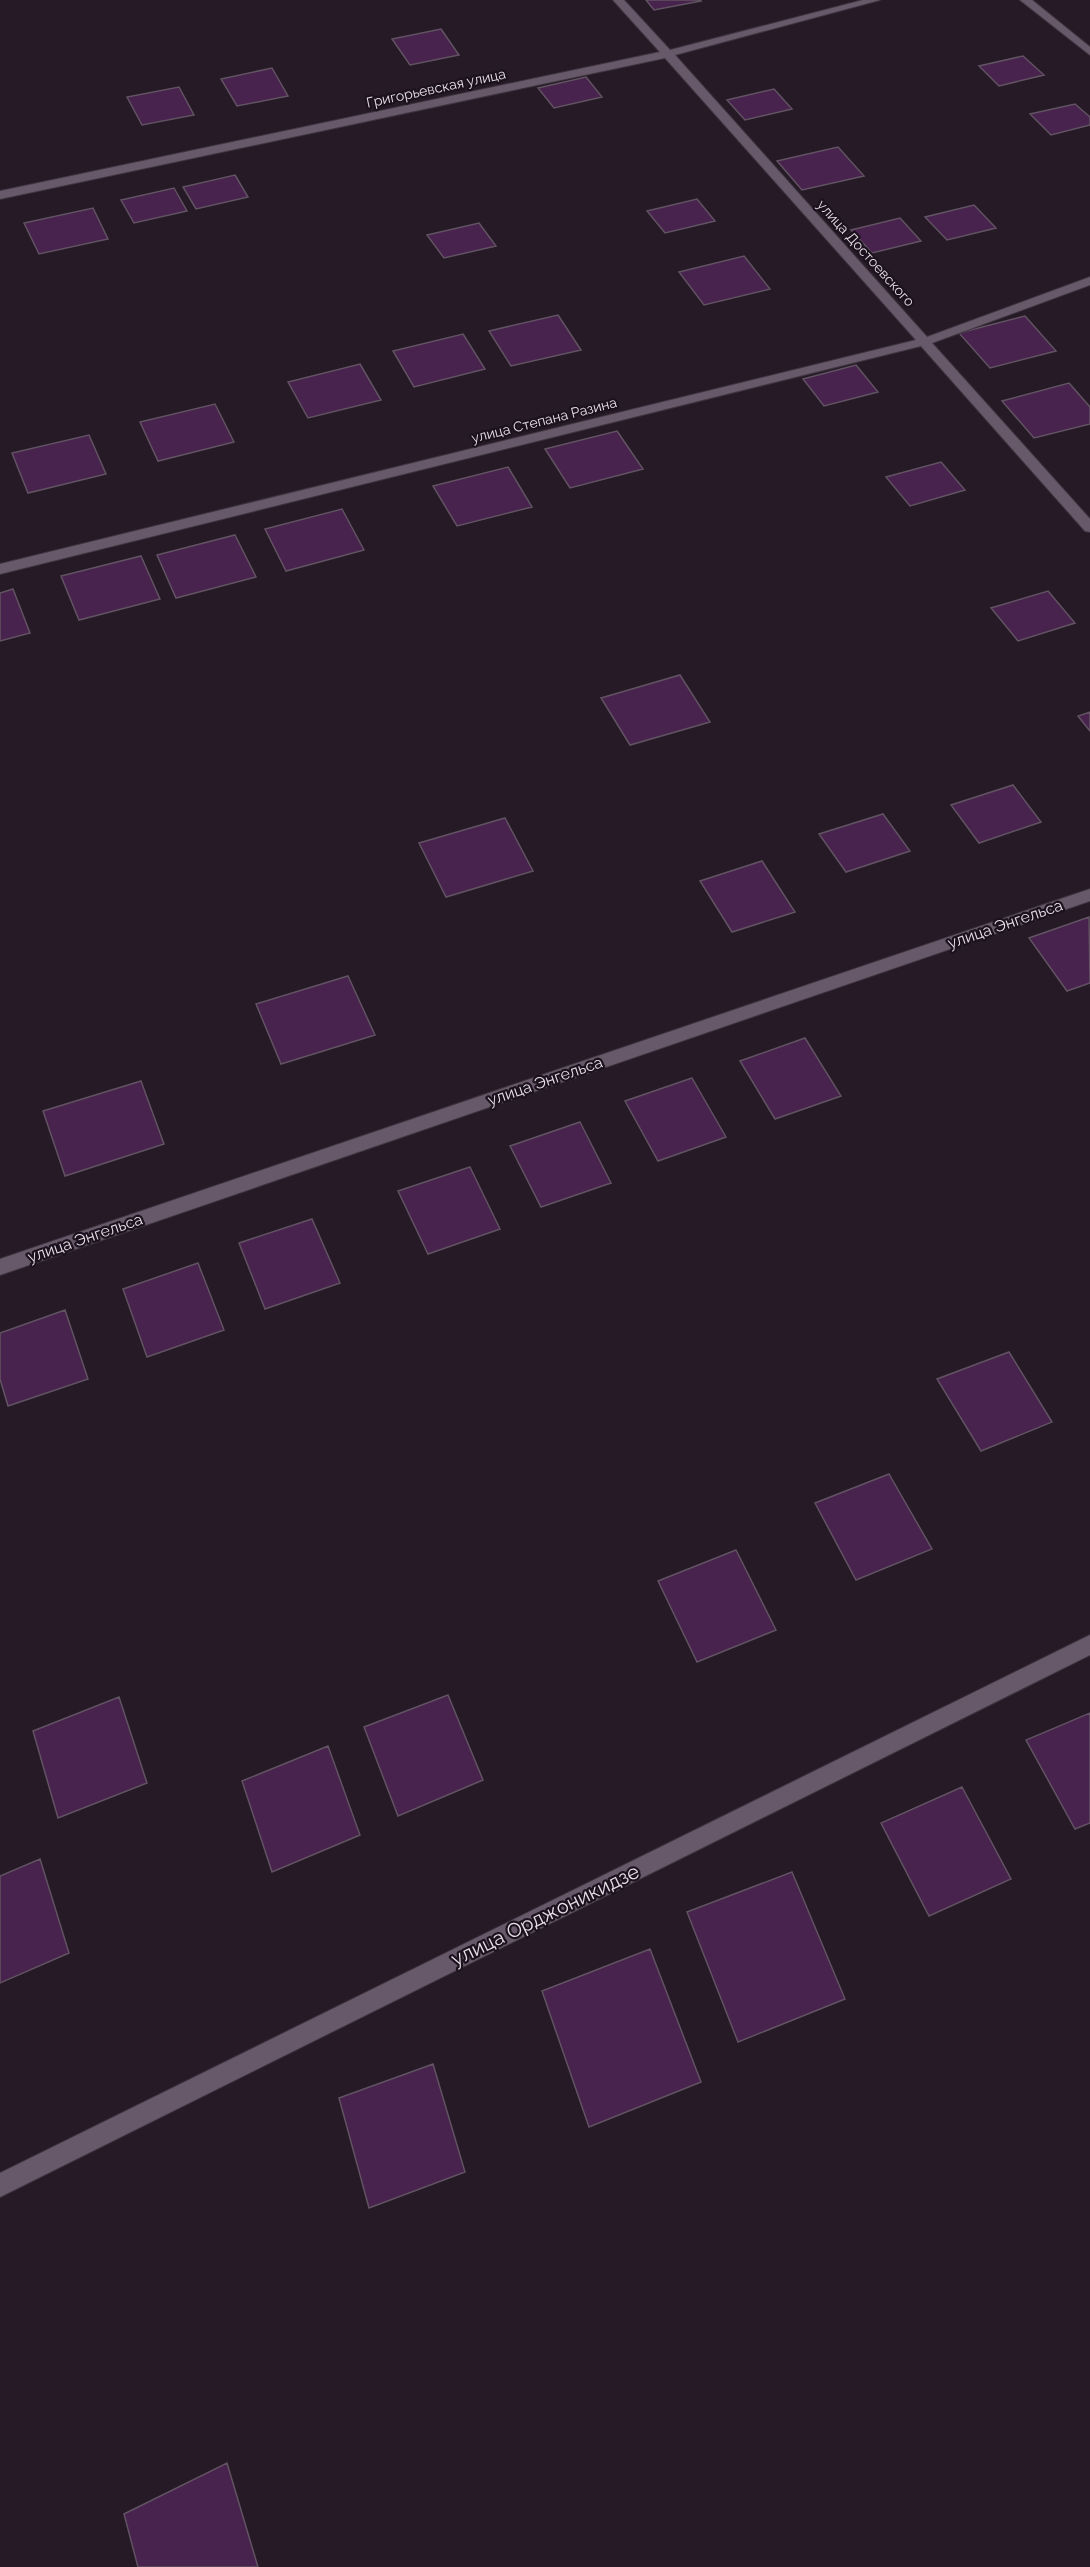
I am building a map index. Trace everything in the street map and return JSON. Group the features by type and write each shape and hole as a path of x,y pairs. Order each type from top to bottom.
{"street":[{"name":"улица Достоевского","path":"618,0 1090,528"},
{"name":"Григорьевская улица","path":"0,195 668,54 875,0"},
{"path":"1024,0 1090,52"},
{"name":"улица Степана Разина","path":"0,569 924,342 1090,281"},
{"name":"улица Энгельса","path":"0,1267 1090,895"},
{"name":"улица Орджоникидзе","path":"0,2186 1090,1645"}],"building":[{"path":"646,0 700,0 701,1 654,10"},
{"path":"441,29 459,55 410,65 392,39"},
{"path":"1023,56 1044,75 999,86 979,66"},
{"path":"272,68 288,96 237,106 221,79"},
{"path":"586,77 602,97 554,108 538,88"},
{"path":"179,87 194,115 142,125 127,97"},
{"path":"774,89 792,109 745,120 727,100"},
{"path":"1075,104 1090,117 1090,125 1051,135 1030,114"},
{"path":"838,147 864,176 802,190 777,161"},
{"path":"235,175 248,197 196,209 183,187"},
{"path":"174,188 187,211 134,223 121,200"},
{"path":"697,199 715,221 665,233 647,211"},
{"path":"974,205 996,228 947,240 925,217"},
{"path":"93,208 108,239 39,254 24,223"},
{"path":"900,218 921,241 872,253 851,230"},
{"path":"479,223 496,246 444,258 427,235"},
{"path":"744,256 770,289 704,305 679,272"},
{"path":"558,315 581,350 511,366 489,331"},
{"path":"1025,316 1056,351 990,368 959,333"},
{"path":"463,334 485,369 414,387 393,351"},
{"path":"360,364 381,400 308,418 288,382"},
{"path":"856,365 878,392 824,406 803,379"},
{"path":"1069,383 1090,407 1090,424 1034,438 1002,401"},
{"path":"215,404 234,442 158,461 140,422"},
{"path":"617,431 643,469 570,488 545,449"},
{"path":"89,435 106,474 28,493 12,453"},
{"path":"941,462 965,490 910,506 886,477"},
{"path":"508,467 532,507 457,526 433,486"},
{"path":"342,509 364,550 286,571 265,529"},
{"path":"235,535 256,577 176,598 157,555"},
{"path":"141,556 160,599 79,620 61,576"},
{"path":"13,589 30,633 0,641 0,593"},
{"path":"1048,591 1075,623 1018,641 991,608"},
{"path":"680,675 710,722 630,745 601,698"},
{"path":"1090,712 1090,731 1078,716"},
{"path":"1013,785 1041,822 979,843 951,805"},
{"path":"883,814 910,851 846,872 819,834"},
{"path":"505,818 533,871 446,897 419,843"},
{"path":"762,861 795,912 732,932 700,881"},
{"path":"1089,917 1090,983 1067,991 1029,938"},
{"path":"348,976 375,1035 281,1064 256,1004"},
{"path":"805,1038 841,1096 775,1119 740,1061"},
{"path":"692,1078 726,1137 658,1161 625,1101"},
{"path":"141,1081 164,1144 65,1176 43,1111"},
{"path":"580,1122 611,1183 541,1207 510,1146"},
{"path":"470,1167 500,1229 428,1254 398,1191"},
{"path":"312,1219 340,1283 265,1309 239,1243"},
{"path":"198,1263 224,1330 147,1357 123,1289"},
{"path":"65,1310 88,1379 8,1406 0,1379 0,1333"},
{"path":"1009,1352 1052,1422 981,1451 937,1379"},
{"path":"889,1474 932,1549 856,1580 815,1503"},
{"path":"736,1550 776,1630 697,1662 658,1581"},
{"path":"448,1695 483,1780 398,1816 364,1727"},
{"path":"119,1697 147,1783 58,1818 33,1731"},
{"path":"1090,1713 1090,1823 1075,1829 1026,1740"},
{"path":"328,1746 360,1835 272,1872 242,1781"},
{"path":"962,1787 1011,1879 929,1916 881,1823"},
{"path":"40,1859 69,1953 0,1983 0,1876"},
{"path":"792,1872 845,1999 738,2042 687,1912"},
{"path":"650,1949 701,2082 589,2127 542,1991"},
{"path":"433,2064 465,2172 369,2208 339,2098"},
{"path":"227,2463 258,2567 138,2567 124,2514"}]}
